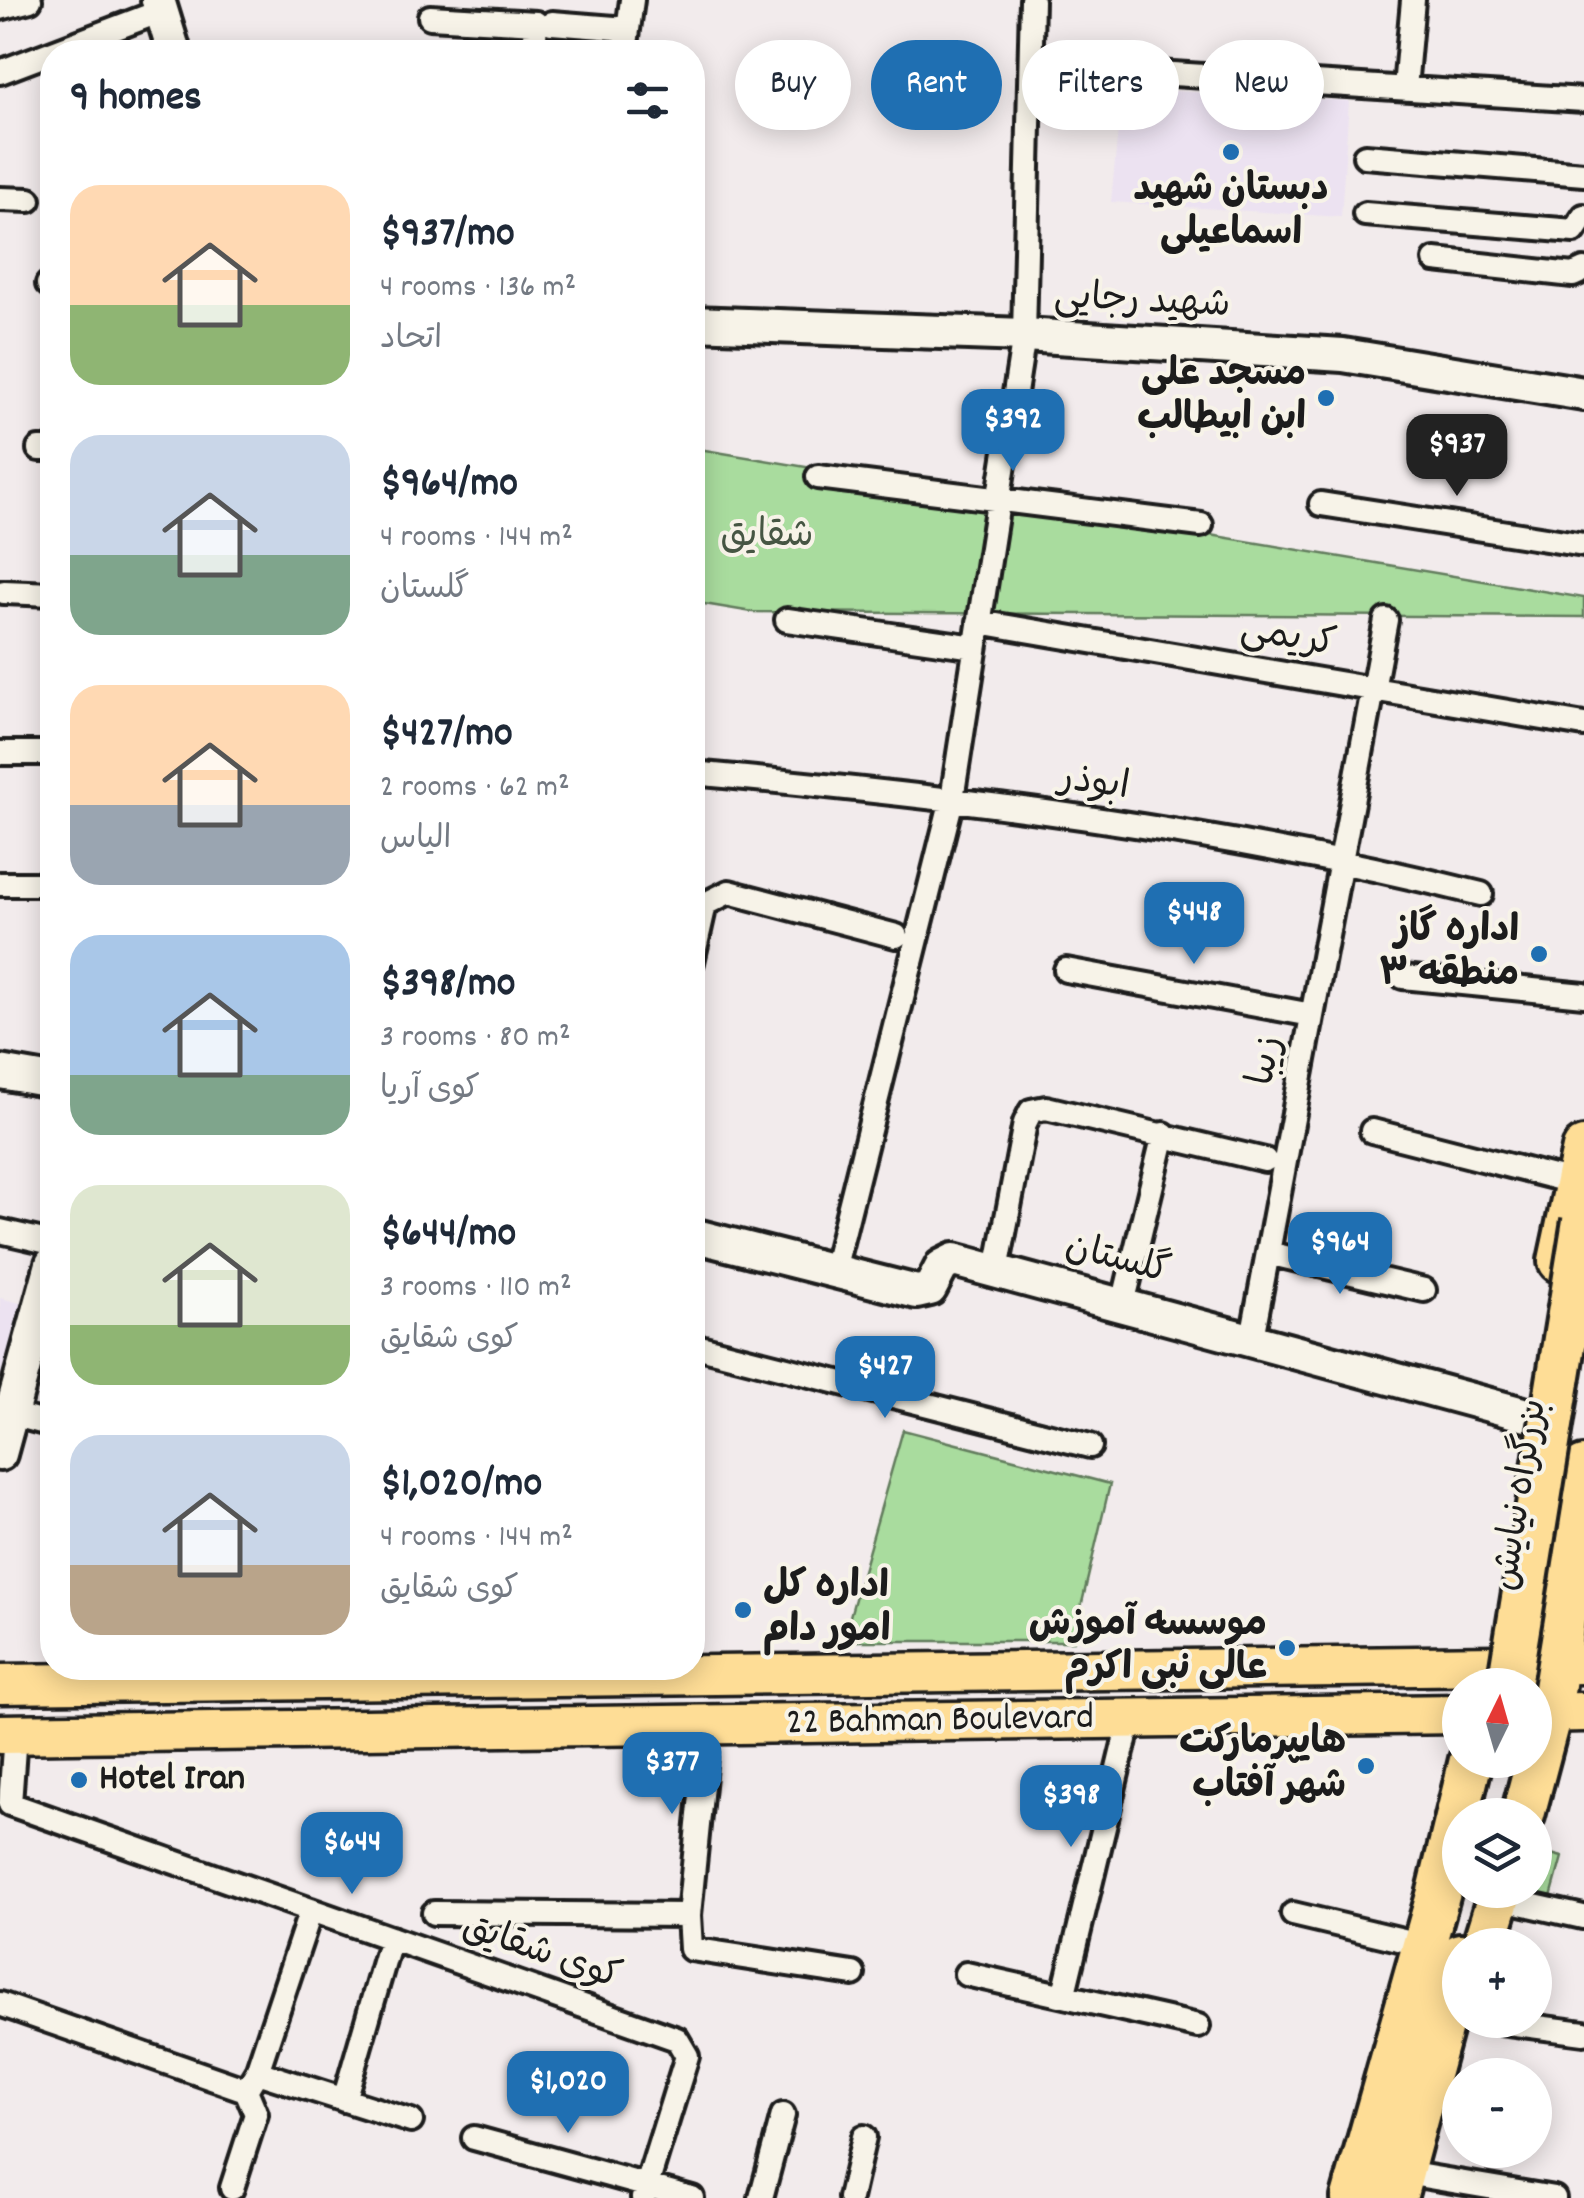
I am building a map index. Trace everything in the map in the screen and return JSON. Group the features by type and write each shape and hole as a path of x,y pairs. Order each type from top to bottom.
{"highway":[{"name":"بزرگراه نیایش","path":"1535,1668 1519,1513 1580,1184"},
{"path":"1539,1668 1580,1184"},
{"path":"1540,1668 1584,1333"},
{"name":"بزرگراه نیایش","path":"1542,1668 1580,1521 1584,1468"},
{"path":"1519,1513 1580,1521"},
{"path":"1366,2198 1393,2131 1466,1908"},
{"path":"1353,2198 1442,1966"},
{"path":"1406,2190 1442,1987"},
{"path":"1406,2190 1456,2038"}],"main road":[{"path":"160,6 170,40"},
{"name":"شهید رجایی","path":"705,324 1024,336 1343,355 1584,394"},
{"path":"0,1072 40,1079"},
{"name":"گلستان","path":"705,1238 924,1293 946,1262 997,1270 1534,1416"},
{"path":"0,1454 40,1308"},
{"name":"22 Bahman Boulevard","path":"705,1678 1442,1686"},
{"name":"22 Bahman Boulevard","path":"0,1684 129,1680"},
{"name":"22 Bahman Boulevard","path":"8,1734 1442,1714"}],"street":[{"path":"0,8 30,0"},
{"path":"626,40 632,0"},
{"path":"1031,40 1032,0"},
{"path":"1405,88 1414,0"},
{"path":"78,40 160,6"},
{"path":"430,16 536,23 535,40"},
{"path":"552,23 622,40"},
{"path":"0,72 40,56"},
{"path":"1179,73 1584,100"},
{"path":"834,1270 952,799 1024,336 1029,130"},
{"path":"1365,156 1584,174"},
{"path":"0,198 29,200"},
{"path":"1366,214 1574,232 1584,216"},
{"path":"1435,260 1574,275 1584,270"},
{"path":"818,477 1202,525"},
{"path":"1321,504 1584,545"},
{"path":"4,592 40,594"},
{"path":"787,620 975,647"},
{"name":"زیبا","path":"1252,1338 1386,620"},
{"name":"کریمی","path":"979,622 1584,726"},
{"path":"0,753 40,752"},
{"name":"ابوذر","path":"705,774 952,799 1341,858 1481,894"},
{"path":"0,884 40,884"},
{"path":"705,904 729,892 896,936"},
{"path":"1066,970 1312,1015"},
{"path":"1403,978 1584,995"},
{"path":"997,1270 1025,1123 1032,1111 1046,1108 1265,1160"},
{"path":"1372,1131 1580,1184"},
{"path":"1123,1304 1164,1134"},
{"path":"0,1232 40,1241"},
{"path":"1268,1253 1424,1290"},
{"path":"705,1348 1090,1446"},
{"path":"11,1414 40,1422"},
{"path":"1064,1993 1130,1719"},
{"path":"708,1725 687,1942 696,1952 853,1974"},
{"path":"5,1812 8,1734"},
{"name":"کوی شقایق","path":"5,1812 311,1910 677,2040 687,2056 645,2192"},
{"path":"1552,1906 1582,1916"},
{"path":"232,2188 256,2114 252,2081 311,1910"},
{"path":"434,1914 689,1914"},
{"path":"1294,1914 1442,1946"},
{"path":"344,2100 391,1938"},
{"path":"966,1974 1198,2026"},
{"path":"0,2004 252,2081 344,2100 411,2121"},
{"path":"1552,2029 1584,2033"},
{"path":"761,2198 783,2115"},
{"path":"850,2198 864,2137"},
{"path":"474,2138 645,2192 692,2198"},
{"path":"1406,2190 1554,2198"}],"shaded area":[{"name":"دبستان شهید اسماعیلی","path":"1179,91 1199,92 1199,130 1324,130 1324,100 1349,101 1341,217 1111,202 1118,130 1179,130"},
{"path":"0,1298 28,1305 0,1404"}],"green space":[{"name":"شقایق","path":"705,450 1584,598 1584,617 752,612 705,604"},
{"path":"903,1430 1110,1484 1073,1641 843,1641"},
{"path":"1552,1854 1562,1857 1552,1893"}],"place":[{"name":"دبستان شهید اسماعیلی","path":"1231,152"},
{"name":"مسجد علی ابن ابیطالب","path":"1326,398"},
{"name":"اداره گاز منطقه ۳","path":"1539,954"},
{"name":"اداره کل امور دام","path":"743,1610"},
{"name":"موسسه آموزش عالی نبی اکرم","path":"1287,1648"},
{"name":"هایپرمارکت شهر آفتاب","path":"1366,1766"},
{"name":"Hotel Iran","path":"79,1780"}]}
